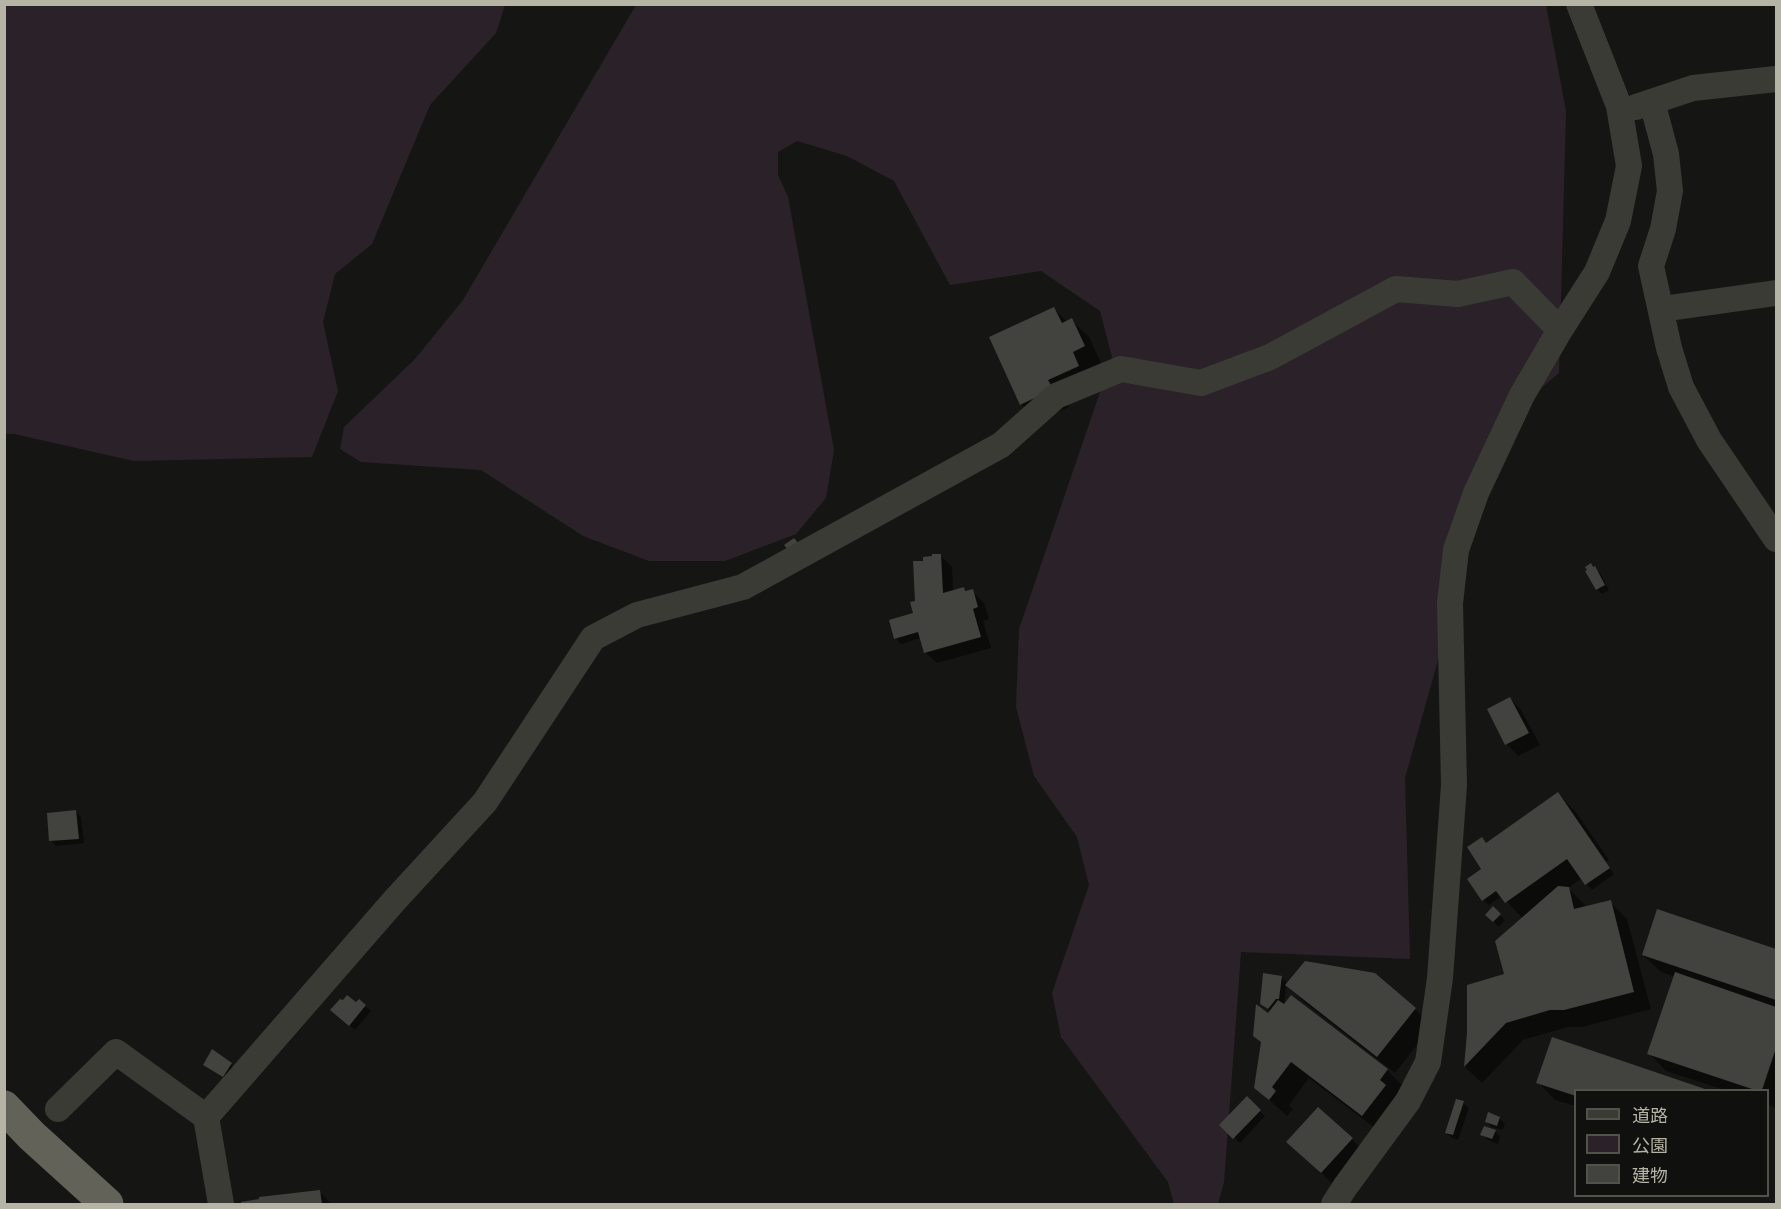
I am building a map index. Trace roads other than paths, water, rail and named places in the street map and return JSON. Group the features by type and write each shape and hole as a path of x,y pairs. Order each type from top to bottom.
{"highway":[{"path":"4,1107 32,1136 107,1204"}],"street":[{"path":"1334,1204 1408,1101 1428,1062 1440,978 1454,785 1450,603 1456,550 1476,493 1522,395 1597,272 1618,221 1629,166 1620,112 1579,4"},
{"path":"1620,112 1693,88 1776,79"},
{"path":"1652,102 1666,154 1670,191 1663,228 1651,266 1669,348 1682,387 1708,440 1767,508 1776,539"},
{"path":"206,1117 394,901 485,802 593,638 637,615 743,587 1001,445 1056,396 1121,369 1201,383 1270,357 1396,290 1458,294 1513,282 1560,330"},
{"path":"1662,309 1776,293"},
{"path":"58,1109 116,1052 206,1117 221,1204"}]}
